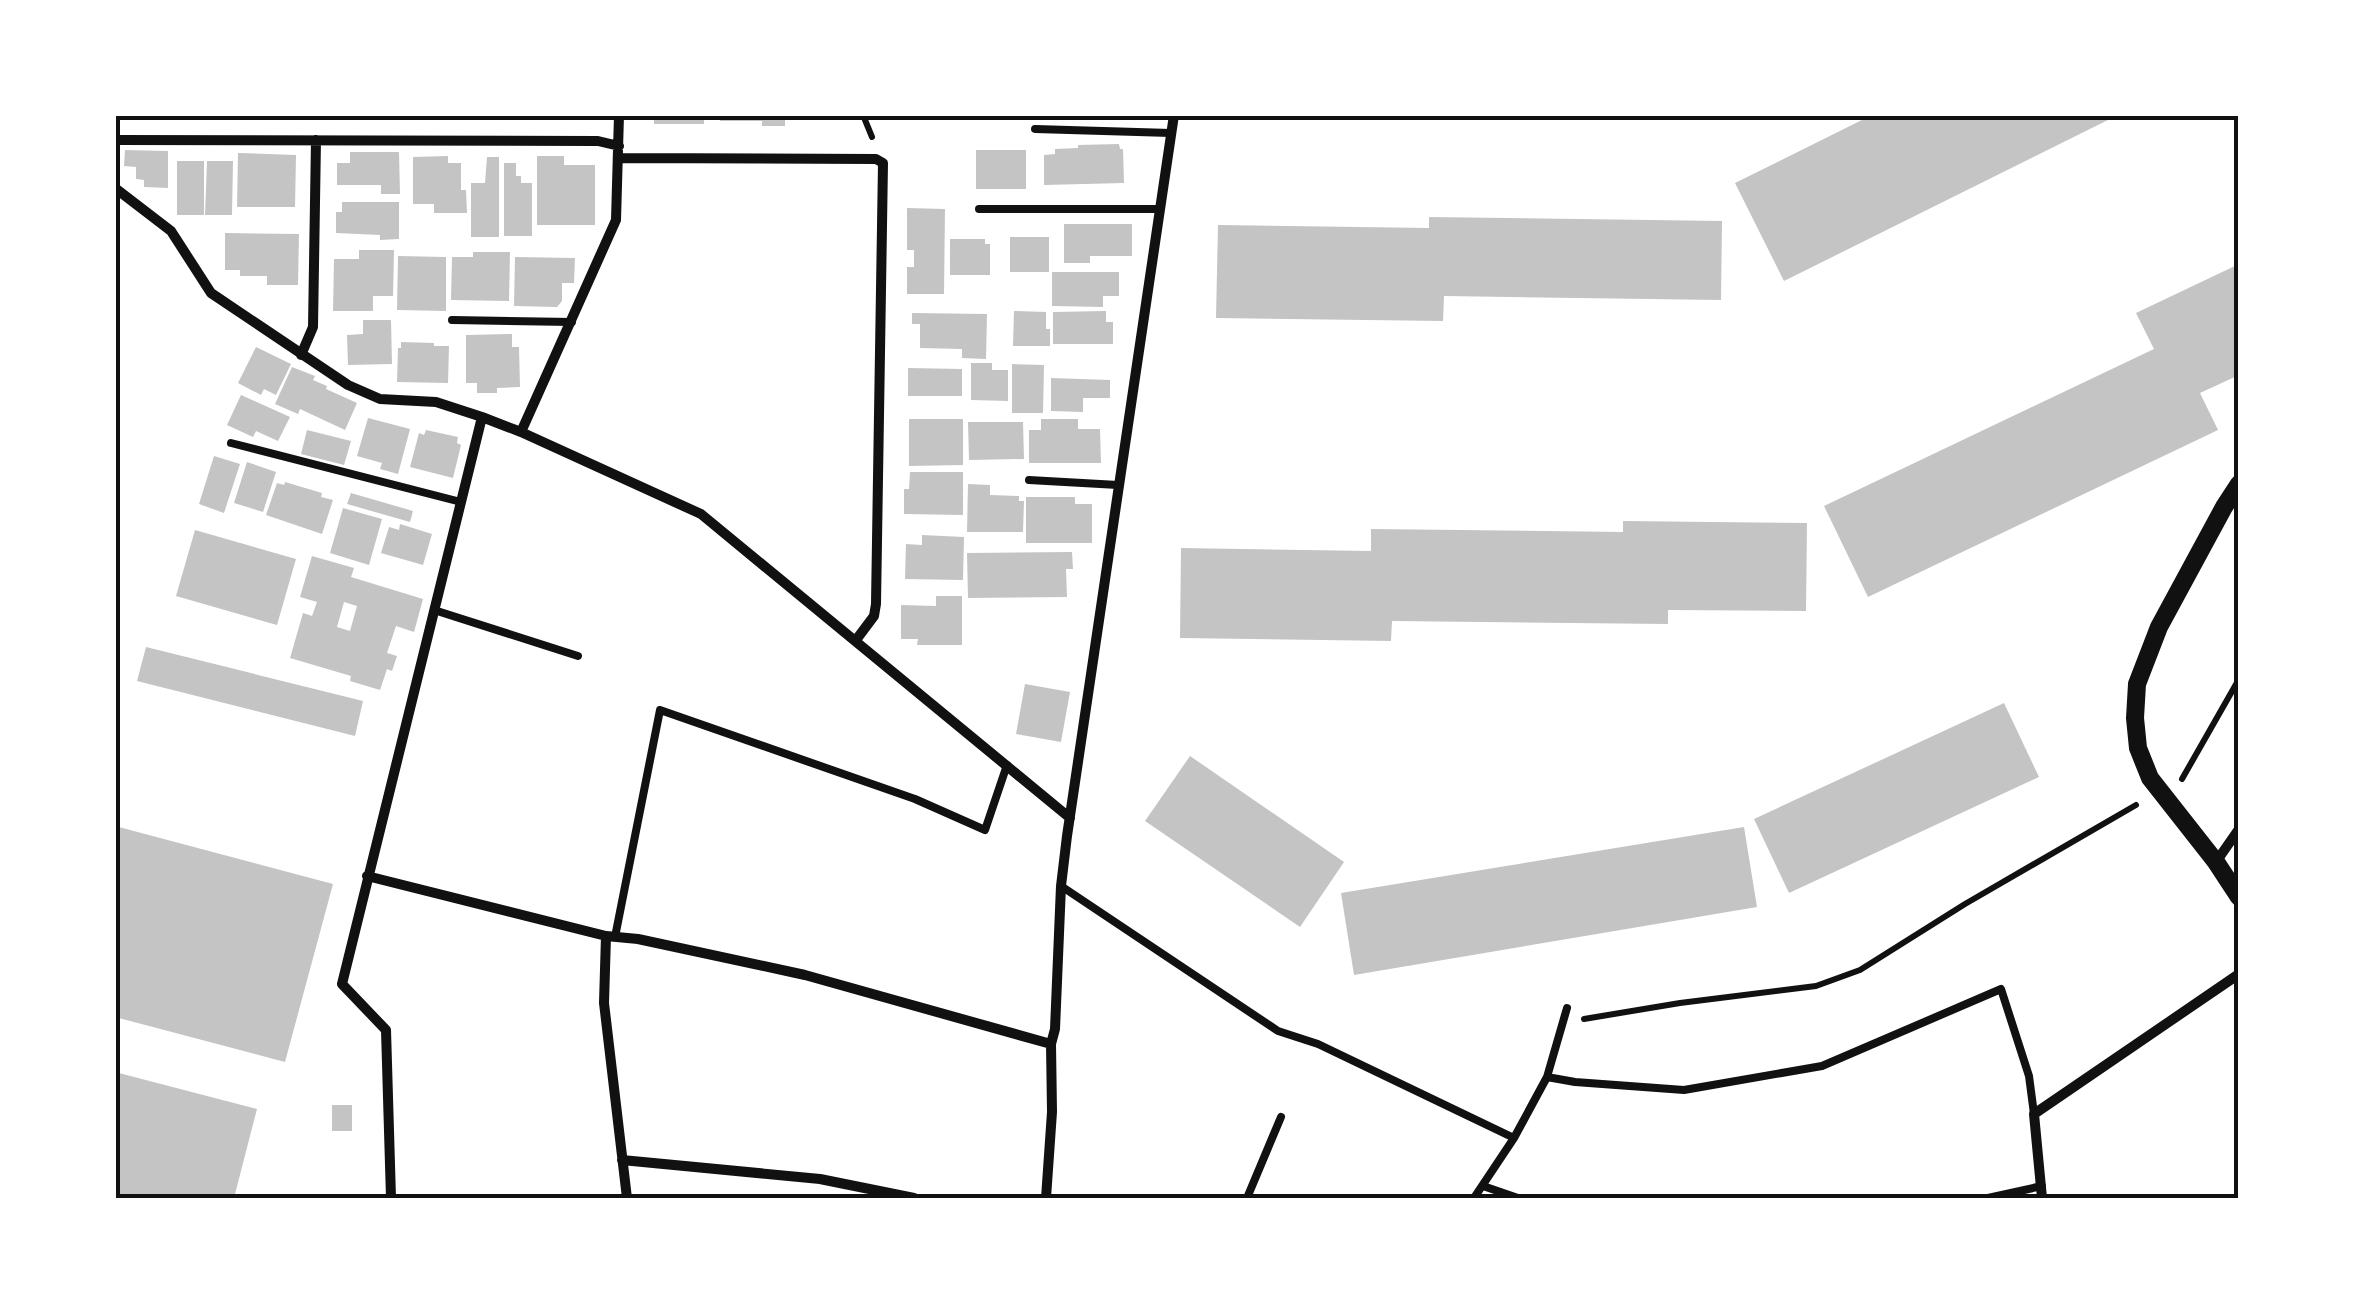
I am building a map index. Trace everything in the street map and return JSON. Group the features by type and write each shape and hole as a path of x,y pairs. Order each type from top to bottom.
{"street":[{"path":"521,432 616,220 619,115"},
{"path":"1046,1198 1052,1112 1051,1044 1070,818 1174,115"},
{"path":"115,140 598,141 618,152 883,162 876,604 874,616 856,640"},
{"path":"301,355 314,327 316,140"},
{"path":"115,188 171,232 211,292 348,386 380,399 436,402 482,416 701,514 1070,818"},
{"path":"391,1198 386,1030 342,984 482,416"},
{"path":"2239,484 2159,627 2137,684 2134,718 2138,748 2150,778 2239,897"},
{"path":"2216,862 2239,829"},
{"path":"367,876 610,937 638,939 805,975 1051,1044"},
{"path":"610,937 604,1003 627,1198"},
{"path":"2042,1192 2034,1114 2239,974"},
{"path":"622,1160 820,1179 914,1198"}],"lane":[{"path":"1036,130 1171,133"},
{"path":"979,209 1160,209"},
{"path":"452,320 572,322"},
{"path":"232,442 461,502"},
{"path":"1028,480 1118,485"},
{"path":"434,610 578,656"},
{"path":"610,937 660,710 915,799 985,830 1008,766"},
{"path":"1062,886 1278,1031 1318,1044 1514,1138"},
{"path":"1547,1077 1684,1090 1822,1066 2001,989 2029,1076 2034,1114"},
{"path":"1474,1198 1514,1138 1547,1077 1567,1008"},
{"path":"1246,1198 1281,1117"},
{"path":"1483,1186 1518,1198"},
{"path":"1988,1198 2042,1192"}],"path":[{"path":"1563,1023 1816,986 1860,970 1964,904 2165,797 2239,679"}],"building":[{"path":"654,115 704,115 704,124 654,124"},
{"path":"720,115 785,115 785,126 762,126 762,121 720,121"},
{"path":"1872,115 2118,115 1784,281 1735,183"},
{"path":"1119,144 1123,149 1124,183 1044,185 1044,155 1078,145"},
{"path":"125,150 168,151 168,188 144,187 144,180 136,179 136,167 124,166"},
{"path":"976,150 1026,150 1026,189 976,189"},
{"path":"350,152 399,152 400,194 381,194 381,185 337,185 337,163 350,163"},
{"path":"238,153 296,155 295,207 237,207"},
{"path":"448,156 448,163 461,163 461,190 466,190 467,213 434,213 434,204 413,204 413,157"},
{"path":"537,156 564,156 564,165 595,165 595,225 537,225"},
{"path":"487,157 499,157 499,237 471,237 471,183 485,183"},
{"path":"177,161 204,161 204,215 177,215"},
{"path":"207,161 233,161 232,215 205,215"},
{"path":"504,163 516,163 516,176 521,176 521,183 532,183 532,236 504,236"},
{"path":"342,202 399,202 399,239 336,233 336,212 342,212"},
{"path":"907,208 945,209 944,294 907,294 907,267 914,267 914,250 907,250"},
{"path":"1429,217 1722,221 1721,300 1444,296 1443,321 1216,318 1218,225 1429,228"},
{"path":"1064,224 1132,224 1132,256 1090,256 1090,263 1064,263"},
{"path":"225,233 299,234 298,285 267,285 267,276 240,276 240,270 225,270"},
{"path":"1010,237 1049,237 1049,272 1010,272"},
{"path":"950,239 985,239 985,244 990,244 990,275 950,275"},
{"path":"359,250 394,250 393,296 373,296 373,311 333,311 334,259 359,259"},
{"path":"473,252 510,252 509,301 451,300 452,257 473,257"},
{"path":"398,256 446,257 446,311 397,310"},
{"path":"515,257 575,258 574,283 562,283 562,301 557,307 514,306"},
{"path":"2239,264 2239,375 2200,393 2218,430 1868,597 1824,506 2154,349 2136,313"},
{"path":"1052,272 1119,272 1119,296 1103,296 1103,307 1052,306"},
{"path":"1014,311 1046,312 1050,346 1013,346"},
{"path":"1106,311 1106,322 1113,322 1113,344 1053,344 1053,312"},
{"path":"912,313 987,314 986,359 962,358 962,349 920,348 920,324 912,324"},
{"path":"363,320 391,320 392,364 348,365 347,335 363,334"},
{"path":"512,334 512,347 519,347 520,387 477,393 477,383 466,383 466,335"},
{"path":"401,342 449,346 448,383 397,382"},
{"path":"256,347 291,364 276,395 264,389 261,395 238,383"},
{"path":"971,363 992,363 992,370 1008,370 1008,401 971,400"},
{"path":"1012,364 1044,365 1043,413 1012,413"},
{"path":"292,367 315,376 313,380 327,386 326,389 357,403 345,430 300,409 298,414 275,404"},
{"path":"908,368 962,369 962,396 908,396"},
{"path":"1051,378 1110,380 1110,398 1083,398 1083,412 1051,411"},
{"path":"241,395 290,417 278,441 256,431 253,437 227,425"},
{"path":"368,418 410,429 398,474 380,469 382,463 357,456"},
{"path":"909,419 963,419 963,465 909,466"},
{"path":"1041,419 1078,419 1078,429 1100,429 1101,463 1029,463 1029,430 1041,430"},
{"path":"968,422 1023,422 1024,459 969,460"},
{"path":"307,430 351,441 344,465 301,454"},
{"path":"426,430 458,437 457,443 461,445 453,478 410,467 419,433 424,435"},
{"path":"214,456 240,464 224,513 199,504"},
{"path":"247,462 276,472 263,512 234,503"},
{"path":"910,472 963,472 963,515 904,514 904,489 909,489"},
{"path":"285,482 333,500 322,534 266,515 277,483"},
{"path":"968,484 990,485 990,495 1019,496 1019,501 1024,501 1023,532 967,532"},
{"path":"351,493 413,511 410,522 347,504"},
{"path":"1026,497 1075,497 1075,504 1092,504 1092,543 1026,543"},
{"path":"343,508 382,519 369,565 330,553"},
{"path":"1623,521 1807,523 1806,611 1668,610 1668,624 1392,621 1391,641 1180,638 1181,548 1371,551 1371,529 1623,532"},
{"path":"400,524 432,534 423,565 381,553 389,527 399,530"},
{"path":"195,530 296,559 277,625 176,596"},
{"path":"922,535 964,537 963,580 905,579 906,544 922,545"},
{"path":"1072,552 1073,569 1066,569 1067,597 968,598 967,553"},
{"path":"312,556 354,568 351,577 423,599 414,632 396,626 387,653 397,656 392,671 387,669 380,690 350,681 351,676 290,658 303,613 312,616 317,602 300,597","holes":["344,602 357,606 350,631 337,627"]},
{"path":"936,596 962,596 962,645 917,645 918,639 901,639 901,605 936,606"},
{"path":"146,647 363,701 355,736 137,681"},
{"path":"1025,684 1070,692 1061,742 1016,734"},
{"path":"2004,703 2039,777 1789,893 1754,819"},
{"path":"1190,756 1344,862 1300,927 1145,821"},
{"path":"115,826 333,884 285,1062 115,1017"},
{"path":"1744,827 1757,907 1354,975 1341,893"},
{"path":"115,1072 257,1109 234,1198 115,1198"},
{"path":"332,1105 352,1105 352,1131 332,1131"}]}
